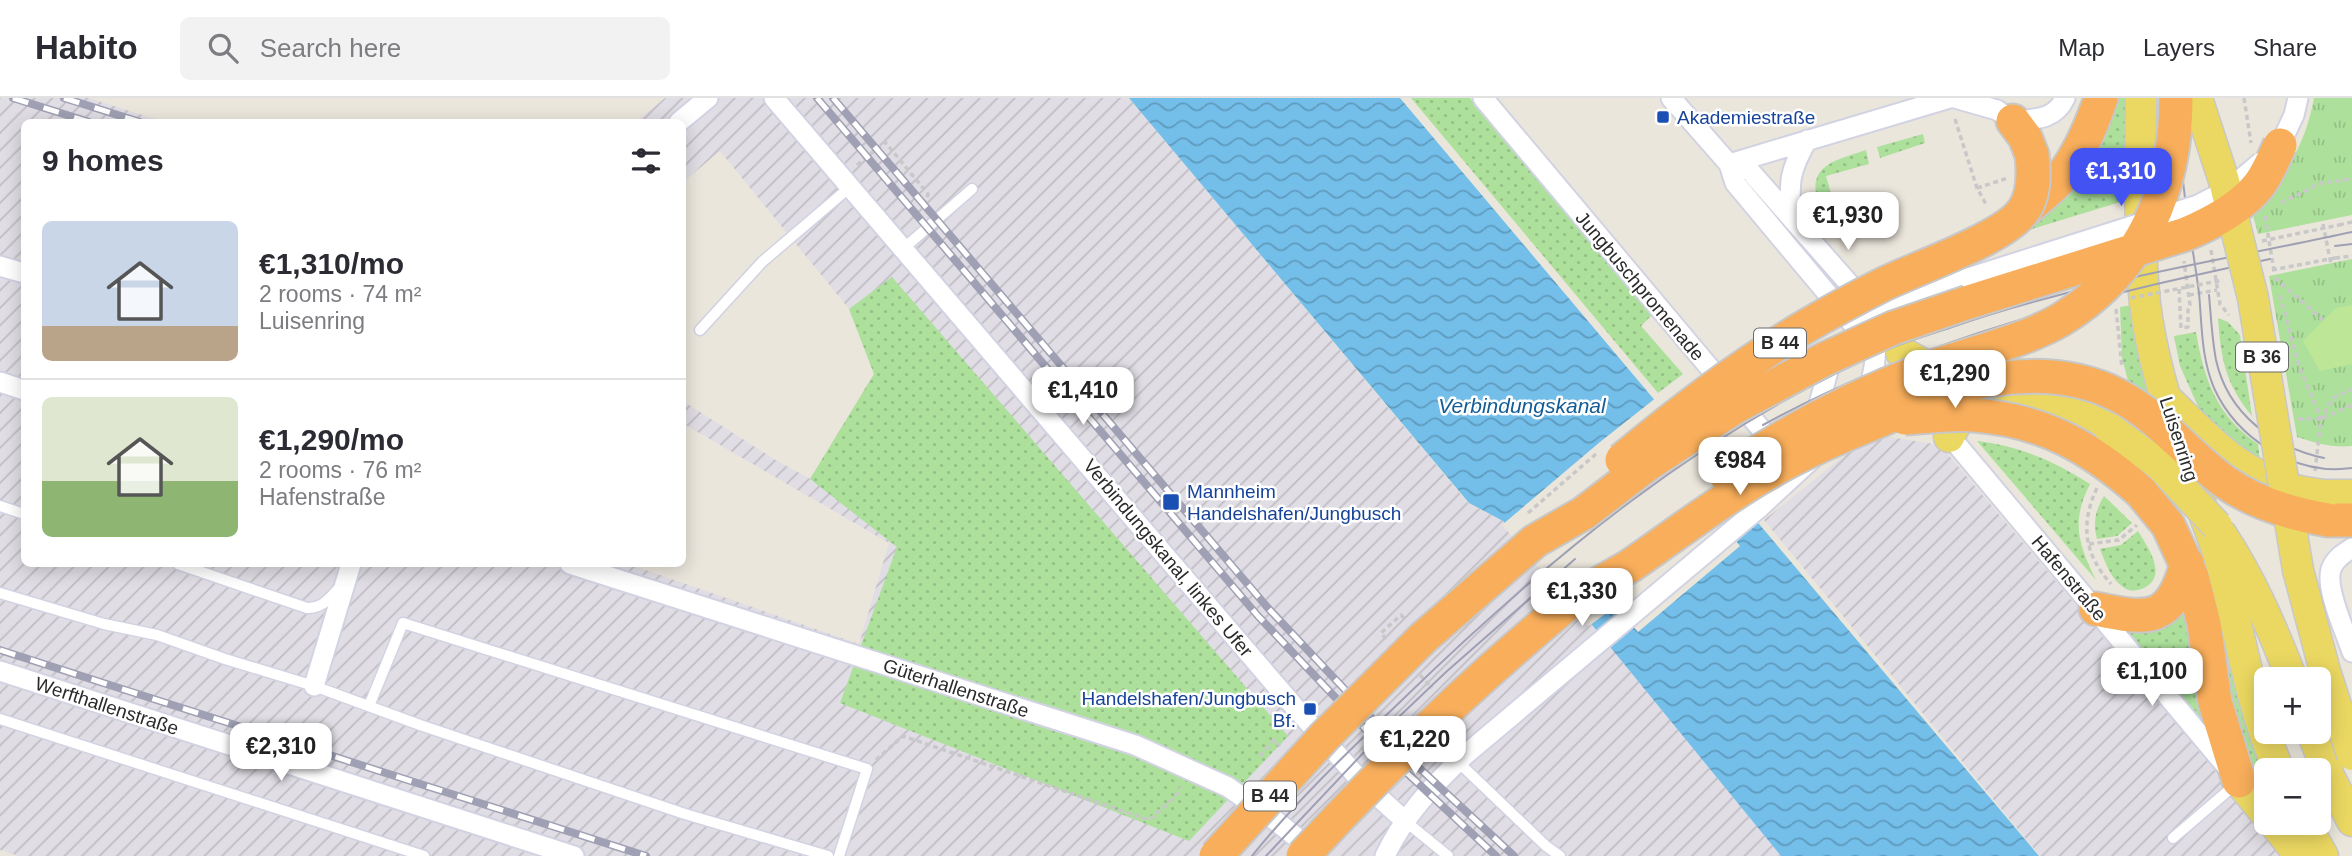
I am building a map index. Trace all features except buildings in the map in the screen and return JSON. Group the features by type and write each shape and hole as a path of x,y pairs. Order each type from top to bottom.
{"highway":[{"name":"B 44","path":"1216,856 1324,737 1423,638 1650,436 1733,373 1811,324 1883,285 1977,243 2005,226 2058,181 2088,133 2101,98"},
{"path":"1585,605 1619,552 1683,502 1762,450 1847,403 1918,372 2012,341 2061,320 2100,292 2130,258 2157,211 2171,165 2176,98"},
{"path":"2013,121 2025,137 2032,155 2034,173 2031,193 2023,212"},
{"path":"1535,541 1584,513 1648,464 1735,407 1825,359 1893,328 2186,234 2211,223 2236,207 2259,185 2272,145"},
{"path":"1303,856 1360,793 1528,636 1585,605 1630,566 1766,474 1832,440 1863,407 1978,383 2038,377 2074,379 2118,396 2152,418 2226,482 2247,495 2275,508 2331,504"},
{"path":"1863,407 1974,415 2010,420 2043,429 2090,451 2141,492 2168,525 2187,563 2202,611 2215,702 2239,781"},
{"path":"2106,600 2132,616 2145,617 2159,611 2175,596 2187,563"}],"main road":[{"name":"Luisenring","path":"2141,98 2141,255 2148,318 2165,397 2220,558 2251,689 2273,758"},
{"name":"B 36","path":"2197,98 2224,181 2252,299 2298,570 2325,671 2352,755"},
{"path":"1889,352 1996,392 2080,414 2109,428 2160,465 2217,526 2243,567 2268,618 2287,667"},
{"path":"1949,437 1959,418 1973,401 1996,392"},
{"path":"2165,397 2241,467 2275,484 2331,504"},
{"path":"2317,744 2351,820"},
{"path":"2239,781 2254,799"},
{"path":"2283,835 2300,856"},
{"path":"2311,835 2322,856"}],"street":[{"path":"683,119 708,98"},
{"name":"Verbindungskanal, linkes Ufer","path":"774,98 905,248 1292,704 1362,782 1405,821"},
{"name":"Jungbuschpromenade","path":"1483,98 1799,472"},
{"name":"Hafenstraße","path":"1671,98 1729,164 1735,183 1856,327 1889,352"},
{"path":"1729,164 1807,140 1953,104 1997,110 2013,121 2047,118 2061,107 2065,98"},
{"path":"1799,472 1829,377 1832,354 1842,339 1874,312 2001,266 2198,205 2247,175 2294,115 2298,98"},
{"path":"1791,217 1789,180 1807,140"},
{"name":"Hafenstraße","path":"1729,164 1750,171 1874,312 1889,352 1921,402 1949,437 2106,600 2239,781"},
{"path":"0,267 21,272"},
{"path":"1385,856 1405,821 1427,792 1458,762 1799,472 1863,407 1874,377 1889,352"},
{"path":"0,382 21,389"},
{"path":"1863,407 1921,402"},
{"path":"2352,548 2340,555 2332,565 2329,575 2352,652"},
{"name":"Güterhallenstraße","path":"579,567 1135,745 1228,787 1319,856"},
{"path":"314,686 349,571"},
{"name":"Werfthallenstraße","path":"0,671 574,856"}],"lane":[{"path":"700,330 762,262 849,187"},
{"path":"905,248 972,189"},
{"path":"0,506 21,513"},
{"path":"187,567 307,608 316,608 323,604 349,571"},
{"path":"0,593 104,624 157,635 314,686 685,814 828,856"},
{"path":"369,706 403,623 867,769 839,856"},
{"path":"0,719 424,856"},
{"path":"1458,762 1560,856"},
{"path":"2174,838 2239,781"},
{"path":"1405,821 1448,856"}],"path":[{"path":"2244,98 2272,145"},
{"path":"1953,104 1977,188"},
{"path":"858,164 885,142 928,194 926,201"},
{"path":"2264,212 2275,278 2298,364 2321,419"},
{"path":"2261,241 2352,222"},
{"path":"2323,226 2331,264"},
{"path":"2209,252 2222,249"},
{"path":"2335,258 2352,256"},
{"path":"2275,278 2323,320"},
{"path":"2179,289 2181,328 2188,327 2190,305"},
{"path":"2189,295 2217,290"},
{"path":"2116,307 2123,378"},
{"path":"2321,419 2333,398 2352,389"},
{"path":"2321,419 2352,405"},
{"path":"2097,489 2089,505 2086,522 2089,544 2106,600"},
{"path":"2089,544 2119,540 2132,529"},
{"path":"1585,605 1634,583"},
{"path":"1388,641 1381,633 1401,615"},
{"path":"1417,671 1438,695"},
{"path":"867,769 903,736 1149,820 1167,805"},
{"path":"1260,756 1274,740"},
{"path":"1357,755 1369,742"}],"shaded area":[{"path":"0,98 89,98 155,119 21,119 21,567 637,567 859,644 889,543 686,425 686,403 810,479 874,374 849,309 720,151 686,179 686,119 640,119 665,98 1129,98 1468,503 1503,521 1593,626 1781,856 19,856 0,850"},
{"path":"1871,434 1940,445 2254,815 2254,835 2271,835 2289,856 2040,856 1764,520"}],"green space":[{"path":"1411,98 1470,98 1653,314 1641,326 1683,374 1658,393"},
{"path":"2113,98 2127,98 2127,200 2029,230 2056,205"},
{"path":"2314,98 2352,98 2352,215 2258,234 2252,212 2292,160 2305,133"},
{"path":"1923,134 1925,143 1880,158 1877,147"},
{"path":"1866,150 1869,164 1826,176 1832,197 1818,202 1815,189 1816,179 1821,171 1835,161"},
{"path":"2352,259 2352,446 2338,446 2297,437 2269,276"},
{"path":"892,277 1288,736 1189,841 840,703 897,547 810,479 874,374 849,309"},
{"path":"2133,305 2152,403 2130,388 2122,358 2120,307"},
{"path":"2352,305 2352,364 2320,371 2303,341 2336,308"},
{"path":"2218,318 2228,322 2240,335 2252,416 2236,393 2226,370"},
{"path":"2196,332 2203,366 2215,396 2232,421 2258,444 2261,468 2205,422 2180,366 2174,336"},
{"path":"1977,441 2036,456 2090,484 2080,510 2079,532 2081,544 2096,580"},
{"path":"2104,496 2132,523 2117,536 2097,539 2096,517"},
{"path":"2138,531 2154,561 2155,576 2144,588 2130,590 2115,580 2100,549 2121,545"},
{"path":"2184,599 2209,733 2121,627"},
{"path":"2224,655 2240,692 2254,734 2254,744 2257,744 2262,758 2254,758 2254,777 2237,747"}],"water":[{"name":"Verbindungskanal","path":"1129,98 1400,98 2039,856 1781,856 1593,626 1503,521 1469,503"}],"pier":[{"path":"1657,397 1754,512 1727,530 1740,546 1638,632 1616,606 1589,626 1502,525"}],"tram line":[{"path":"2172,98 2199,293 2204,353 2214,388 2237,423 2270,450 2289,460 2310,466 2352,468"},
{"path":"1252,856 1343,757 1512,598 1630,502 1692,457 1756,417 1822,380 1891,348 2001,311 2100,285 2352,232"},
{"path":"2335,246 2352,244"},
{"path":"1763,425 1824,394 1947,343 2138,288 2270,259"},
{"path":"2209,295 2216,360 2231,397 2255,425 2271,436 2287,446 2324,458"},
{"path":"1266,856 1383,732 1446,672 1575,559"}],"railway":[{"path":"13,98 80,119"},
{"path":"64,98 130,119"},
{"path":"817,98 1258,616 1407,773 1496,856"},
{"path":"833,98 1268,608 1416,765 1514,856"},
{"path":"0,650 646,856"}],"place":[{"name":"Akademiestraße","path":"1663,117"},
{"name":"Mannheim Handelshafen/Jungbusch","path":"1171,502"},
{"name":"Handelshafen/Jungbusch Bf.","path":"1310,709"}]}
